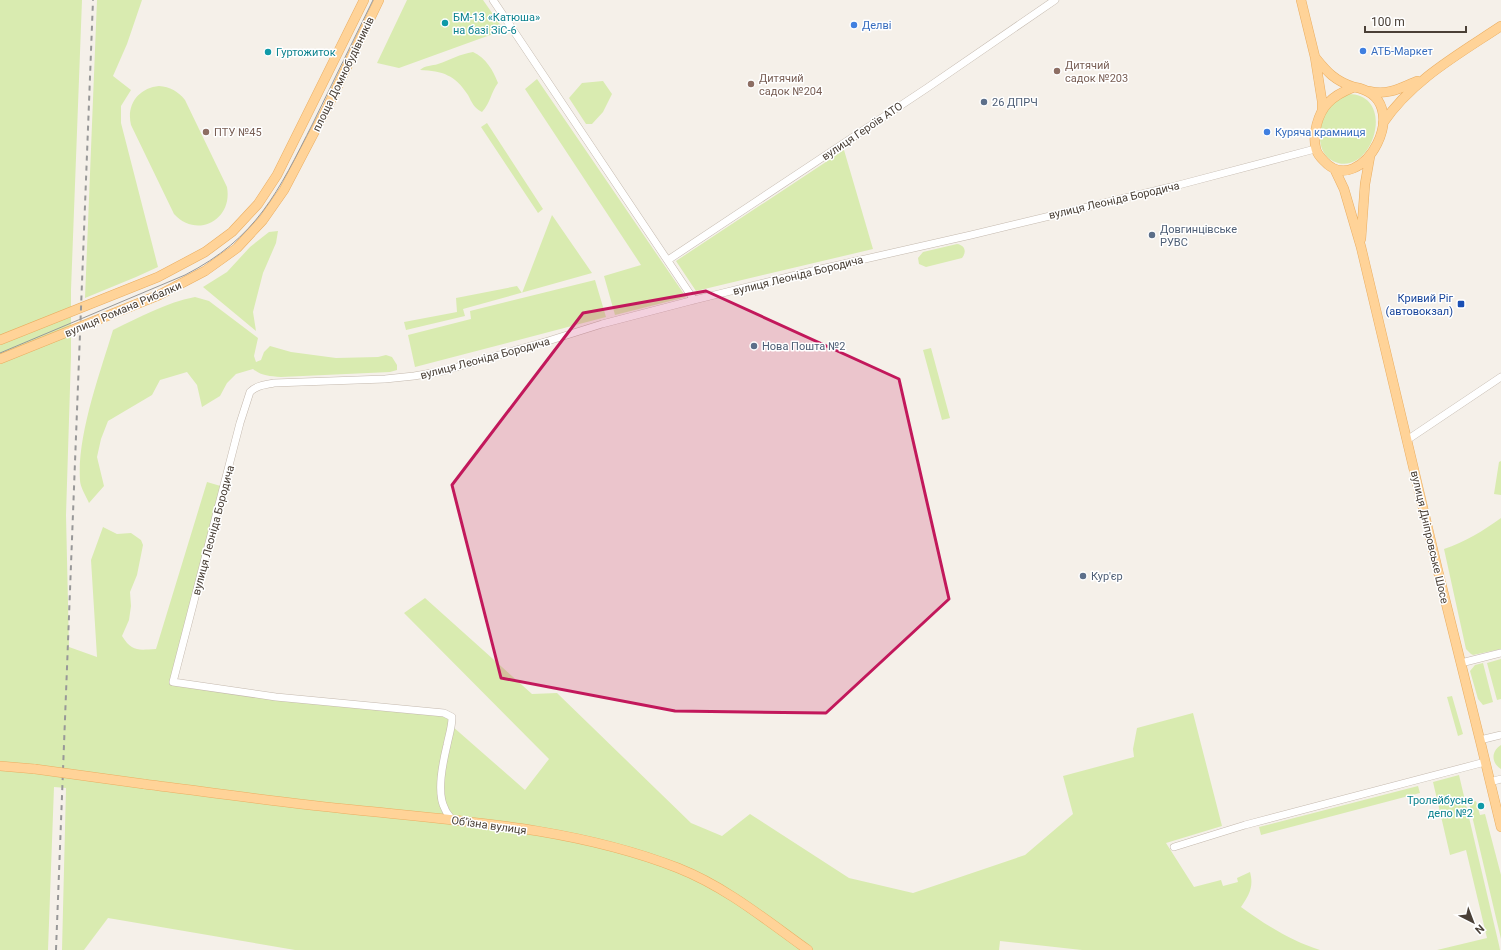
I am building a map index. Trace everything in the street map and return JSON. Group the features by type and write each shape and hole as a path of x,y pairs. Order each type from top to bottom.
{"main road":[{"name":"площа Домнобудівників","path":"294,143 364,0"},
{"name":"площа Домнобудівників","path":"307,148 380,0"},
{"path":"1301,0 1315,56 1322,94 1322,110 1315,134 1316,149 1326,164 1335,170 1344,189 1361,247"},
{"path":"1383,123 1399,101 1422,79 1501,26"},
{"path":"1315,56 1339,82 1377,93 1389,93 1422,79"},
{"path":"1322,110 1332,98 1343,91 1354,87"},
{"path":"1361,247 1365,184 1370,156 1381,134 1383,123 1382,109 1378,101 1367,90"},
{"name":"вулиця Романа Рибалки","path":"0,340 158,277 205,252 232,232 258,204 277,175 294,143"},
{"name":"вулиця Романа Рибалки","path":"0,360 159,295 193,278 221,261 237,248 263,220 284,190 307,148"},
{"path":"1335,170 1350,170 1356,168 1370,156"},
{"name":"вулиця Дніпровське Шосе","path":"1361,247 1501,827"},
{"name":"Обʼїзна вулиця","path":"0,766 35,769 328,807 523,828 608,845 678,868 706,881 737,898 808,950"}],"street":[{"path":"493,0 694,300"},
{"name":"вулиця Героїв АТО","path":"668,260 927,88 1055,0"},
{"name":"вулиця Леоніда Бородича","path":"452,820 445,810 442,800 442,773 452,726 452,717 444,713 276,697 173,682 216,514 250,392 258,386 274,384 385,379 443,371 602,324 694,300 1171,187 1316,149"},
{"path":"1407,440 1501,377"},
{"path":"1461,663 1501,654"},
{"path":"1480,740 1501,735"},
{"path":"1174,847 1245,825 1486,762"},
{"path":"1490,782 1501,779"}],"highlighted area":[{"path":"706,291 899,379 949,599 826,713 675,711 501,678 452,485 583,313"}],"green space":[{"path":"0,0 82,0 71,290 71,356 66,515 69,647 97,657 91,560 103,527 117,534 131,533 141,540 143,545 137,575 130,592 131,606 129,620 122,636 129,645 136,649 156,649 207,482 224,487 173,681 452,717 452,726 525,790 549,759 404,613 425,598 532,694 557,693 691,823 722,836 750,814 849,878 913,893 1025,855 1073,814 1063,776 1134,757 1133,749 1137,728 1193,713 1222,826 1166,843 1194,887 1221,880 1223,886 1238,882 1237,878 1250,872 1250,891 1241,907 1279,932 1320,950 1082,950 1000,941 999,950 295,950 108,918 84,950 62,950 66,788 54,787 48,950 0,950"},
{"path":"97,0 142,0 127,44 113,76 131,90 121,106 121,123 158,267 85,298"},
{"path":"407,0 483,0 504,30 399,68 377,63"},
{"path":"473,52 482,58 488,65 498,83 482,112 475,107 463,88 448,75 420,70 426,66 438,64"},
{"path":"537,79 686,297 615,315 604,276 641,265 525,89"},
{"path":"603,81 612,94 603,112 592,124 586,124 569,98 582,83"},
{"path":"159,86 174,90 185,100 227,187 227,199 224,209 219,217 211,222 202,225 193,225 183,221 174,214 131,125 130,110 136,98 145,90"},
{"path":"1347,94 1362,97 1372,106 1376,118 1375,132 1370,145 1362,156 1351,163 1338,163 1326,156 1322,150 1320,144 1320,130 1328,107"},
{"path":"487,123 543,209 538,213 481,127"},
{"path":"844,150 873,249 696,291 676,261"},
{"path":"552,215 592,273 522,292"},
{"path":"278,231 276,243 263,273 253,312 256,331 203,287 227,272 250,247 269,232"},
{"path":"957,244 962,246 965,251 962,258 926,267 919,264 918,258 923,252"},
{"path":"595,280 606,317 415,367 408,335 471,319 470,311"},
{"path":"517,286 522,293 463,309 465,316 406,330 404,322 457,312 456,298"},
{"path":"195,297 209,301 258,338 254,356 256,362 261,360 264,352 270,346 291,352 336,358 378,357 386,355 392,357 397,365 397,370 390,372 281,377 269,376 253,369 236,374 227,383 220,396 202,407 197,385 187,372 160,380 152,395 108,421 101,439 97,457 104,486 89,503 80,483 82,444 90,404 113,330 143,315 173,303"},
{"path":"931,348 950,418 942,420 923,350"},
{"path":"1501,461 1501,495 1494,494 1499,462"},
{"path":"1501,518 1501,649 1473,655 1466,649 1444,549 1474,536"},
{"path":"1501,659 1501,699 1497,700 1487,663"},
{"path":"1483,663 1493,702 1483,705 1478,699 1470,671 1475,665"},
{"path":"1452,696 1463,734 1458,736 1447,697"},
{"path":"1501,745 1501,769 1495,764 1494,754 1495,750"},
{"path":"1459,775 1500,950 1437,950 1487,938 1466,850 1450,855 1433,782"},
{"path":"1418,786 1420,793 1261,835 1259,827"},
{"path":"1476,801 1480,815 1485,814 1501,875 1501,939 1469,803"}],"tram line":[{"path":"0,353 185,275 210,261 248,229 263,211 288,171 373,0"}],"railway":[{"path":"56,950 93,0"}],"place":[{"name":"БМ-13 «Катюша» на базі ЗіС-6","path":"445,23"},
{"name":"Делві","path":"854,25"},
{"name":"АТБ-Маркет","path":"1363,51"},
{"name":"Гуртожиток","path":"268,52"},
{"name":"Дитячий садок №203","path":"1057,71"},
{"name":"Дитячий садок №204","path":"751,84"},
{"name":"26 ДПРЧ","path":"984,102"},
{"name":"ПТУ №45","path":"206,132"},
{"name":"Куряча крамниця","path":"1267,132"},
{"name":"Довгинцівське РУВС","path":"1152,235"},
{"name":"Кривий Ріг (автовокзал)","path":"1461,304"},
{"name":"Нова Пошта №2","path":"754,346"},
{"name":"Кур'єр","path":"1083,576"},
{"name":"Тролейбусне депо №2","path":"1481,806"}]}
